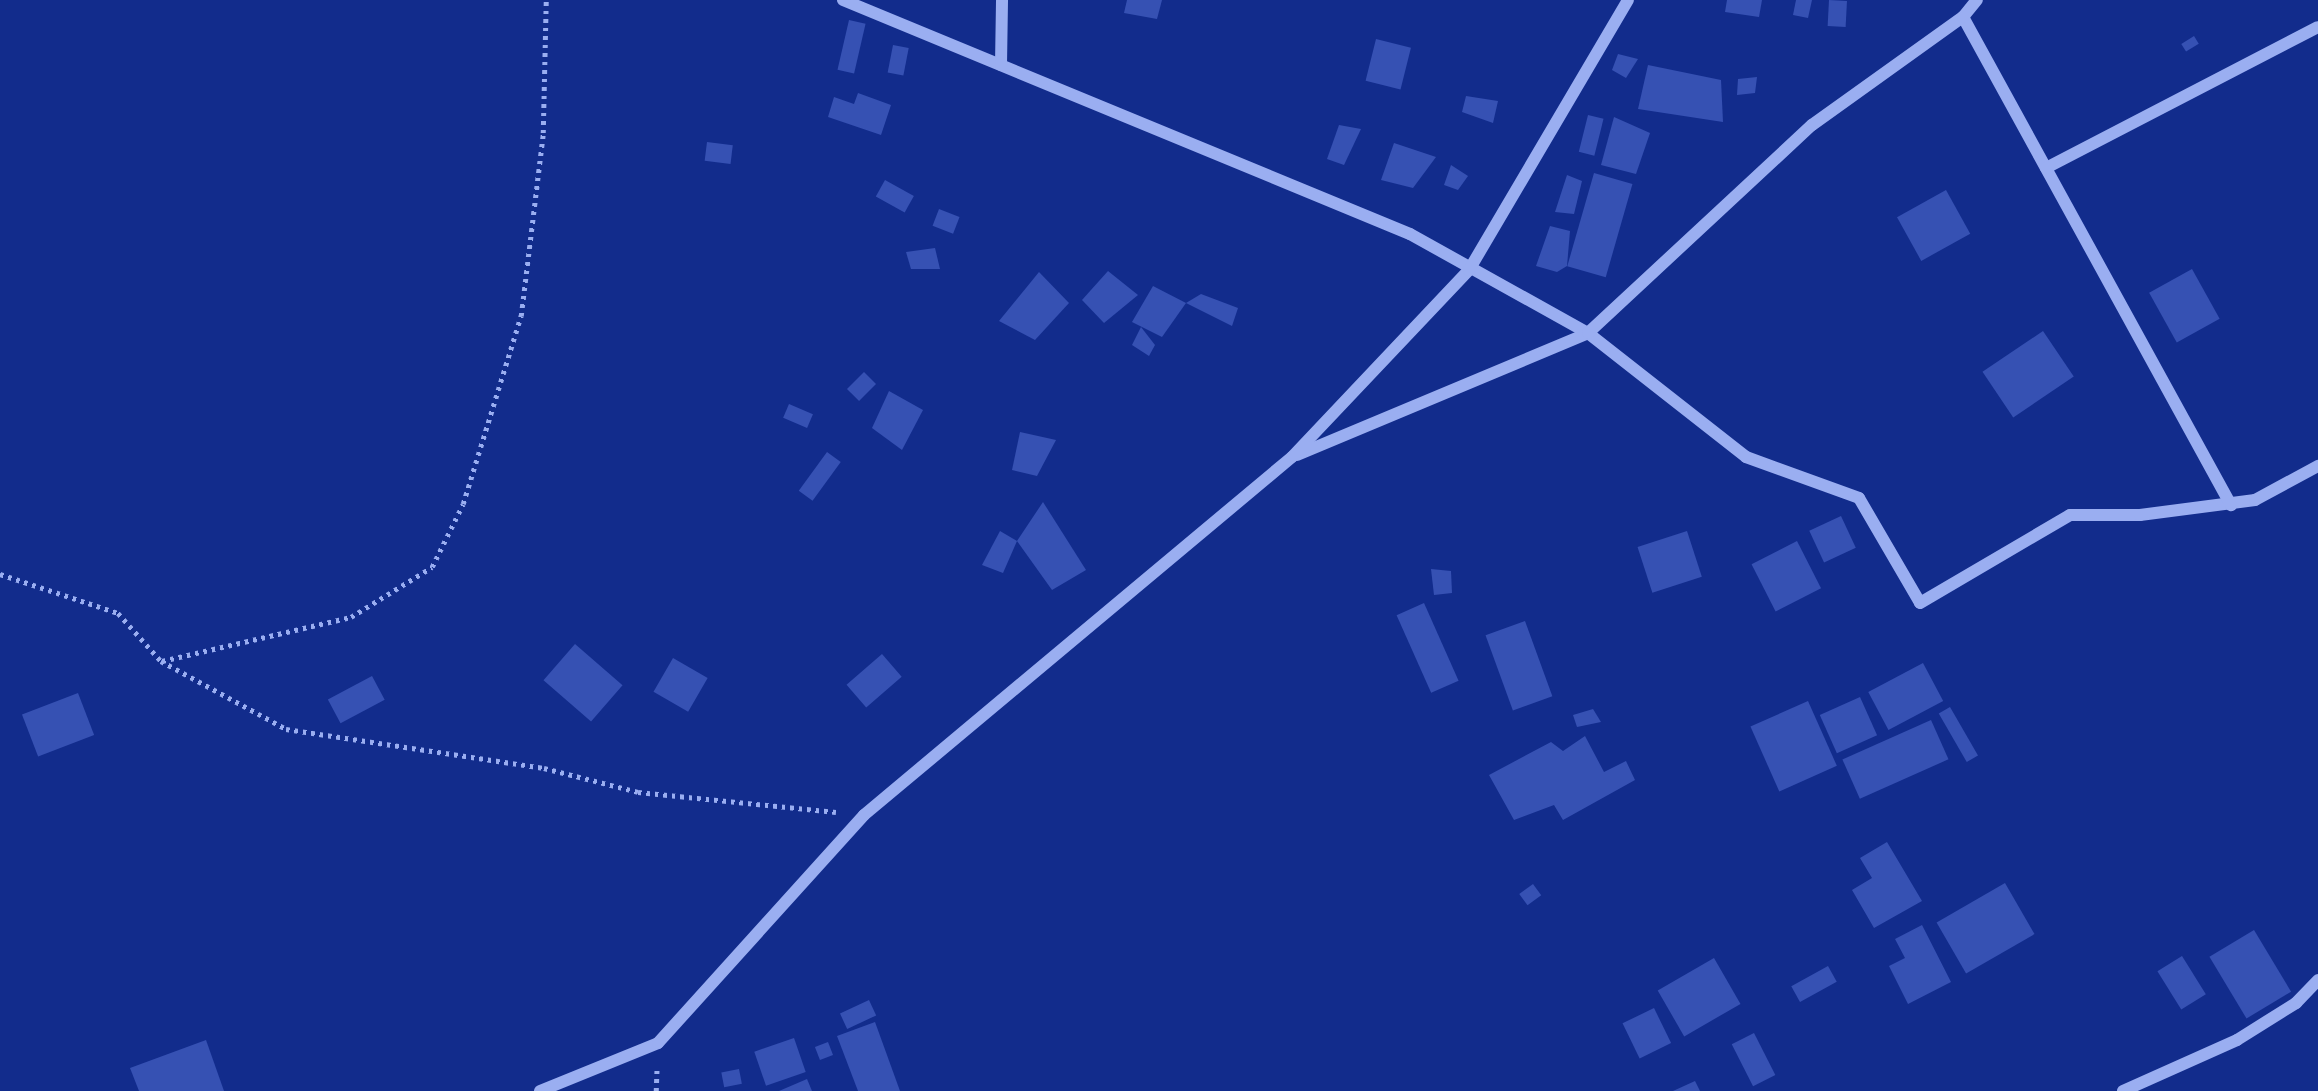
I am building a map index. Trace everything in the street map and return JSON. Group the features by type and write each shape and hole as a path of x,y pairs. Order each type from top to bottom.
{"street":[{"path":"843,0 1410,234 1469,270 1588,333 1746,457 1859,498 1920,603 2070,515 2231,505 2255,500 2318,466"},
{"path":"1001,65 1002,0"},
{"path":"540,1091 658,1043 864,816 1292,457 1469,270 1628,0"},
{"path":"1292,457 1588,333 1812,125 1963,17 1977,0"},
{"path":"1963,17 2231,505"},
{"path":"2046,167 2318,27"},
{"path":"2123,1091 2237,1040 2296,1003 2318,980"}],"path":[{"path":"161,661 351,617 432,567 463,505 521,316 543,132 545,0"},
{"path":"0,574 118,613 161,661 286,729 544,768 638,792 864,816"}],"building":[{"path":"1127,0 1162,0 1157,19 1124,13"},
{"path":"1727,0 1762,0 1759,17 1725,12"},
{"path":"1796,0 1812,0 1808,18 1793,15"},
{"path":"1829,0 1847,1 1846,27 1828,26"},
{"path":"849,20 866,24 854,74 838,70"},
{"path":"2194,36 2199,44 2186,52 2181,44"},
{"path":"1376,39 1411,48 1401,89 1366,81"},
{"path":"893,45 909,48 903,76 888,72"},
{"path":"1618,54 1638,59 1626,78 1612,70"},
{"path":"1648,65 1721,80 1723,122 1638,109"},
{"path":"1757,77 1755,93 1737,95 1738,79"},
{"path":"858,93 891,105 881,135 828,117 834,97 854,104"},
{"path":"1466,96 1498,101 1493,123 1462,112"},
{"path":"1588,115 1604,119 1594,156 1579,152"},
{"path":"1614,117 1650,133 1636,174 1601,165"},
{"path":"1339,125 1361,129 1344,165 1327,159"},
{"path":"707,142 733,145 730,164 705,161"},
{"path":"1394,143 1436,157 1413,188 1381,180"},
{"path":"1451,165 1468,176 1458,190 1444,185"},
{"path":"1594,173 1632,184 1606,277 1567,266"},
{"path":"1567,175 1582,181 1574,214 1555,212"},
{"path":"885,180 914,196 905,213 876,197"},
{"path":"1946,190 1970,234 1921,261 1897,217"},
{"path":"939,209 960,217 953,234 933,226"},
{"path":"1550,226 1570,231 1567,266 1557,272 1536,266"},
{"path":"935,248 940,269 911,269 906,252"},
{"path":"2192,269 2220,319 2177,343 2149,293"},
{"path":"1108,271 1138,295 1104,323 1082,300"},
{"path":"1039,272 1069,303 1035,340 999,321"},
{"path":"1153,286 1186,303 1162,337 1132,322"},
{"path":"1201,294 1238,308 1232,326 1186,303"},
{"path":"1141,327 1155,345 1149,356 1132,345"},
{"path":"2043,331 2074,377 2013,417 1982,372"},
{"path":"864,372 876,384 859,401 847,389"},
{"path":"889,391 923,410 902,450 872,428"},
{"path":"789,404 813,414 807,428 783,418"},
{"path":"1020,432 1056,440 1037,476 1012,470"},
{"path":"827,452 841,462 813,501 799,491"},
{"path":"1043,502 1086,570 1052,590 1017,541"},
{"path":"1841,516 1856,548 1824,563 1809,531"},
{"path":"1000,531 1017,541 1003,573 982,565"},
{"path":"1687,531 1702,577 1652,593 1638,547"},
{"path":"1797,541 1821,588 1776,611 1752,564"},
{"path":"1431,569 1451,571 1452,593 1434,595"},
{"path":"1424,603 1459,681 1431,693 1397,615"},
{"path":"1525,621 1552,696 1513,711 1486,635"},
{"path":"575,644 623,685 591,722 544,680"},
{"path":"882,654 902,677 866,707 847,685"},
{"path":"673,658 708,678 688,712 654,692"},
{"path":"1923,663 1943,701 1888,730 1868,692"},
{"path":"372,676 385,700 341,723 328,699"},
{"path":"78,693 94,735 38,757 22,715"},
{"path":"1860,697 1877,735 1837,753 1820,715"},
{"path":"1808,701 1837,766 1779,791 1750,727"},
{"path":"1950,707 1978,755 1967,762 1939,714"},
{"path":"1593,709 1601,722 1577,727 1573,715"},
{"path":"1931,720 1948,759 1860,799 1842,759"},
{"path":"1585,736 1604,772 1626,761 1635,780 1563,820 1554,805 1514,820 1489,775 1551,742 1563,751"},
{"path":"1887,842 1922,901 1874,928 1852,890 1872,878 1860,858"},
{"path":"2005,883 2034,934 1966,974 1937,922"},
{"path":"1533,884 1541,895 1527,905 1519,894"},
{"path":"1922,925 1951,982 1908,1004 1889,966 1905,958 1895,939"},
{"path":"2254,930 2291,992 2247,1018 2209,957"},
{"path":"2182,956 2206,994 2181,1010 2157,971"},
{"path":"1714,958 1740,1004 1684,1036 1658,991"},
{"path":"1828,966 1837,982 1800,1002 1791,986"},
{"path":"869,1000 876,1015 847,1029 840,1014"},
{"path":"1654,1008 1671,1043 1640,1058 1623,1023"},
{"path":"875,1022 900,1091 858,1091 837,1036"},
{"path":"1754,1033 1775,1075 1753,1086 1732,1044"},
{"path":"794,1038 806,1072 766,1086 754,1052"},
{"path":"206,1040 224,1091 139,1091 130,1068"},
{"path":"828,1042 833,1055 820,1060 815,1047"},
{"path":"739,1069 742,1084 724,1087 721,1072"},
{"path":"807,1079 812,1091 779,1091"},
{"path":"1695,1081 1700,1091 1673,1091"}]}
